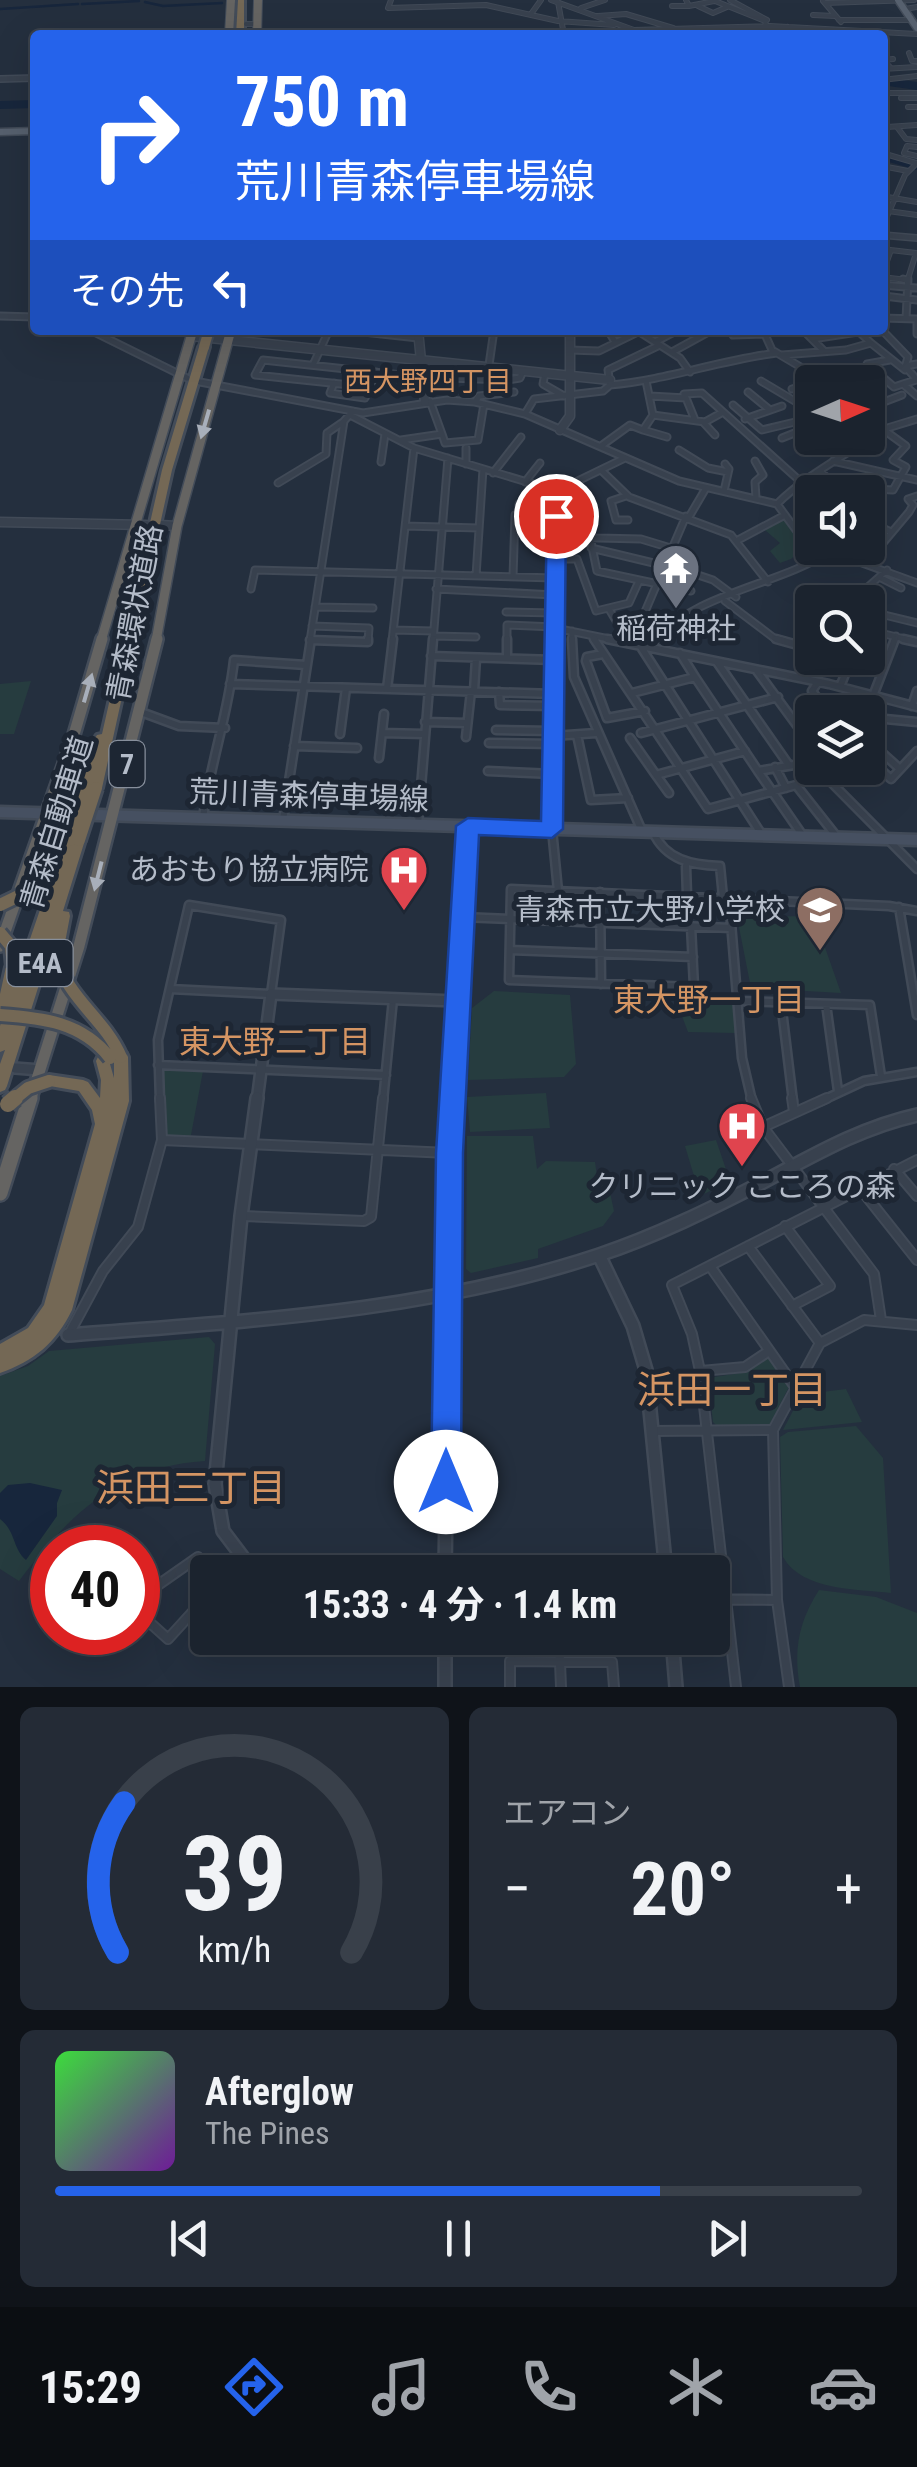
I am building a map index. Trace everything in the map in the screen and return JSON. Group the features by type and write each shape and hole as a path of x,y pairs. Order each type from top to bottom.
{"highway":[{"path":"230,0 230,30"},
{"path":"240,30 241,0"},
{"path":"256,30 258,0"},
{"name":"青森環状道路","path":"0,946 50,813 141,525 192,335"},
{"name":"青森自動車道","path":"0,1086 75,840 80,809 92,790 127,662 167,470 208,335"},
{"name":"青森環状道路","path":"0,1193 44,1076 114,815 141,712 177,526 230,335"},
{"path":"0,1365 33,1350 56,1326 64,1310 116,1082 111,1059 112,1035 65,987 56,953 75,840 92,790"},
{"path":"0,906 31,890 75,840"},
{"name":"青森自動車道","path":"0,1046 75,840"},
{"path":"0,933 11,946 13,967 0,1020 68,1031 111,1059"},
{"path":"0,1353 34,1332 51,1308 106,1133 99,1108 83,1086 44,1076 4,1109"}],"main road":[{"path":"899,1 914,19 917,31"},
{"path":"0,132 30,131"},
{"name":"荒川青森停車場線","path":"0,812 917,840"}],"street":[{"path":"391,0 388,8 433,2 484,2 558,21 615,25"},
{"path":"531,14 541,0"},
{"path":"551,0 629,30"},
{"path":"590,0 596,3"},
{"path":"580,8 604,0"},
{"path":"686,0 689,6"},
{"path":"672,6 698,6 714,0 765,21 770,30"},
{"path":"730,0 764,16 766,26"},
{"path":"824,2 914,0"},
{"path":"558,2 562,30"},
{"path":"824,2 845,30"},
{"path":"698,6 712,13 728,7"},
{"path":"905,8 917,8"},
{"path":"597,17 626,14 680,30 766,26 826,30"},
{"path":"813,15 914,19"},
{"path":"246,24 257,24"},
{"path":"787,26 793,30"},
{"path":"618,30 625,28"},
{"path":"888,31 917,31"},
{"path":"910,53 917,64"},
{"path":"888,59 892,59"},
{"path":"888,68 917,64"},
{"path":"888,65 891,68"},
{"path":"888,80 917,76"},
{"path":"0,80 30,78"},
{"path":"888,94 917,96"},
{"path":"901,98 917,96"},
{"path":"908,107 917,107"},
{"path":"888,128 917,125"},
{"path":"897,127 906,139 917,144"},
{"path":"916,162 904,153 907,146 917,144"},
{"path":"888,154 916,162"},
{"path":"888,212 916,162"},
{"path":"888,167 908,171"},
{"path":"888,197 917,202"},
{"path":"889,209 917,215"},
{"path":"888,229 917,238"},
{"path":"888,250 916,253 906,283 906,318"},
{"path":"888,259 891,250"},
{"path":"888,278 917,288"},
{"path":"888,284 906,283"},
{"path":"888,297 917,300"},
{"path":"0,316 30,316"},
{"path":"888,318 917,320 917,334"},
{"path":"104,335 159,368 183,377"},
{"path":"236,335 610,382 690,372 728,359 825,352 871,344"},
{"path":"313,366 327,335"},
{"path":"418,335 420,377 444,444 478,440 484,404"},
{"path":"488,379 494,335"},
{"path":"560,430 570,416 570,335"},
{"path":"609,335 616,343"},
{"path":"570,350 598,351 632,335"},
{"path":"645,335 672,352 690,372"},
{"path":"610,382 608,370 670,335"},
{"path":"672,352 703,335"},
{"path":"765,335 779,354 798,365"},
{"path":"808,335 825,352"},
{"path":"812,339 835,335"},
{"path":"862,335 890,360 906,367 917,380 894,387 867,364 890,360"},
{"path":"887,335 908,357 906,367"},
{"path":"369,387 255,374 262,360 420,377 520,378 523,371"},
{"path":"906,367 917,364"},
{"path":"334,383 330,394 365,398 376,372"},
{"path":"545,373 543,384 567,396"},
{"path":"269,393 277,377"},
{"path":"643,430 653,415 646,380"},
{"path":"761,381 795,401"},
{"path":"200,382 269,393 349,415 414,448 557,492 626,458"},
{"path":"525,414 534,399 598,393 610,382"},
{"path":"903,384 917,396"},
{"path":"475,402 485,395 514,392"},
{"path":"715,435 699,421 684,394 702,392 795,476"},
{"path":"748,392 770,410"},
{"path":"885,402 902,395"},
{"path":"650,396 686,398"},
{"path":"278,483 326,454 327,433 349,415 427,402 475,402 525,414 680,481 776,504 795,525"},
{"path":"733,406 762,430 795,422"},
{"path":"735,422 782,406"},
{"path":"653,415 699,421 723,412"},
{"path":"283,822 349,415"},
{"path":"885,429 917,419"},
{"path":"600,447 630,425 667,437"},
{"path":"885,432 914,452"},
{"path":"380,462 386,434"},
{"path":"400,441 442,434"},
{"path":"782,438 795,434"},
{"path":"492,472 521,437"},
{"path":"821,472 837,486 893,490 906,467 893,460 906,446"},
{"path":"387,688 414,448"},
{"path":"466,448 466,464"},
{"path":"680,450 708,468 728,472"},
{"path":"814,475 841,455"},
{"path":"418,826 448,458"},
{"path":"833,460 852,468 917,480"},
{"path":"755,461 764,476 755,482 756,498"},
{"path":"525,482 540,463"},
{"path":"724,490 726,464"},
{"path":"476,576 483,470"},
{"path":"600,470 627,495 688,516 737,540 768,582"},
{"path":"776,504 795,486"},
{"path":"660,630 644,614 688,516 706,488"},
{"path":"583,490 587,537 595,570 691,591"},
{"path":"557,492 552,829 558,890"},
{"path":"627,495 611,501 616,520 628,520"},
{"path":"885,537 909,514 913,505 908,499 917,496"},
{"path":"512,577 519,504 556,503"},
{"path":"518,514 584,516"},
{"path":"737,540 785,515"},
{"path":"0,522 141,525"},
{"path":"160,526 177,526"},
{"path":"405,526 479,528"},
{"path":"885,529 889,531"},
{"path":"556,537 640,539 674,548"},
{"path":"591,548 666,566"},
{"path":"556,559 577,558 596,611 629,603 638,581"},
{"path":"650,646 660,630 804,565"},
{"path":"874,565 917,584"},
{"path":"251,589 255,570 555,578"},
{"path":"871,585 887,570"},
{"path":"695,574 713,580 736,598"},
{"path":"880,578 901,588"},
{"path":"436,589 555,594"},
{"path":"725,602 774,638 795,644"},
{"path":"315,607 374,608"},
{"path":"609,609 629,642"},
{"path":"506,612 555,613"},
{"path":"885,616 917,624"},
{"path":"310,640 368,642 369,628 312,626"},
{"path":"507,658 507,626 555,627 866,695"},
{"path":"394,630 476,637"},
{"path":"572,631 574,677 596,733 647,832 686,866 720,866 731,928 744,1075 763,1128 874,1274 881,1320"},
{"path":"885,634 917,642"},
{"path":"592,636 708,809 796,785 838,838"},
{"path":"885,665 896,636"},
{"path":"639,644 763,836"},
{"path":"679,652 803,837"},
{"path":"603,654 586,661 607,718 644,711"},
{"path":"430,656 555,660"},
{"path":"466,737 476,658"},
{"path":"203,818 208,781 225,728 234,660 306,665"},
{"path":"716,661 788,764"},
{"path":"754,669 795,721"},
{"path":"805,680 807,675"},
{"path":"840,687 843,675"},
{"path":"632,693 695,677"},
{"path":"815,695 812,691 818,682"},
{"path":"230,684 554,694"},
{"path":"340,734 346,688"},
{"path":"499,692 500,705 554,706"},
{"path":"885,700 914,707 917,692"},
{"path":"641,733 778,696"},
{"path":"141,712 179,726 225,728"},
{"path":"380,758 384,714"},
{"path":"885,719 917,722"},
{"path":"425,722 467,724"},
{"path":"496,730 553,737"},
{"path":"382,733 424,734"},
{"path":"488,743 596,733"},
{"path":"577,735 592,800 628,798"},
{"path":"630,738 668,793"},
{"path":"294,746 357,748"},
{"path":"656,775 745,751"},
{"path":"885,774 891,779 917,751"},
{"path":"885,755 900,769"},
{"path":"758,771 795,764"},
{"path":"775,767 786,788"},
{"path":"488,771 554,774"},
{"path":"834,785 917,870"},
{"path":"445,1555 449,1153 468,826"},
{"path":"686,866 687,895"},
{"path":"690,926 694,987 509,980 511,889 899,906 917,912"},
{"path":"600,892 601,984"},
{"path":"68,1335 103,1272 138,1227 162,1140 158,1040 189,905 281,920 241,1216 215,1494 224,1531 238,1555"},
{"path":"899,906 917,1014"},
{"path":"460,918 731,928"},
{"path":"510,950 692,957"},
{"path":"170,989 456,1000"},
{"path":"241,1216 364,1221 372,1217 393,998"},
{"path":"738,1002 870,1005 882,1076"},
{"path":"781,1002 794,1112"},
{"path":"826,1004 838,1090"},
{"path":"158,1065 386,1075"},
{"path":"15,1068 44,1076"},
{"path":"763,1128 838,1090 882,1076 917,1072"},
{"path":"68,1335 230,1322 446,1296 546,1272 674,1228 864,1130 917,1114"},
{"path":"162,1140 449,1153"},
{"path":"723,1555 700,1371 692,1334 672,1285 822,1205 917,1160"},
{"path":"894,1169 917,1196"},
{"path":"859,1187 917,1260"},
{"path":"785,1226 830,1286 792,1306"},
{"path":"748,1246 820,1343"},
{"path":"599,1255 640,1348 653,1431 664,1555"},
{"path":"710,1266 795,1386"},
{"path":"788,1687 777,1600 772,1430 820,1343 864,1320 917,1325"},
{"path":"700,1371 745,1367 769,1351"},
{"path":"653,1431 772,1430"},
{"path":"160,1584 190,1563"},
{"path":"730,1599 777,1600"},
{"path":"160,1632 168,1639 190,1615"},
{"path":"730,1628 736,1687"},
{"path":"445,1655 445,1687"},
{"path":"560,1655 562,1687"},
{"path":"673,1655 676,1687"},
{"path":"510,1687 510,1662 560,1661 612,1662 614,1687"}],"green space":[{"path":"784,519 795,530 795,555 780,563 770,551 780,543 765,530"},
{"path":"31,681 14,734 0,734 0,684"},
{"path":"737,917 815,919 841,993 751,988"},
{"path":"494,991 570,995 576,1064 564,1077 468,1080 472,1008"},
{"path":"674,995 733,997 736,1033 688,1032"},
{"path":"166,1068 203,1071 187,1139 165,1135 161,1072"},
{"path":"546,1093 550,1128 470,1132 467,1097"},
{"path":"467,1136 533,1136 537,1169 546,1161 595,1162 597,1176 608,1183 614,1211 603,1226 538,1249 538,1258 471,1273 466,1269"},
{"path":"716,1140 730,1181 700,1196 685,1146"},
{"path":"209,1337 215,1344 205,1461 174,1465 121,1484 67,1525 30,1525 30,1566 19,1581 0,1569 0,1376 28,1366 49,1351"},
{"path":"766,1358 772,1360 789,1387 770,1424 718,1427 713,1422 708,1378 740,1373"},
{"path":"816,1376 822,1392 846,1389 862,1422 783,1430 809,1380"},
{"path":"856,1426 883,1458 891,1593 817,1582 792,1568 783,1557 780,1437 788,1432"},
{"path":"819,1590 876,1597 917,1613 917,1687 800,1687 799,1636"}],"water":[{"path":"30,1483 62,1490 57,1516 51,1525 30,1525 30,1554 26,1560 0,1519 0,1493 8,1485"}],"waterway":[{"path":"82,4 139,1"},
{"path":"145,2 163,6 222,3"},
{"path":"0,9 78,4"},
{"path":"888,82 917,86"},
{"path":"0,105 30,104"},
{"path":"888,158 917,166"}],"place":[{"name":"稲荷神社","path":"676,610"},
{"name":"あおもり協立病院","path":"404,912"},
{"name":"青森市立大野小学校","path":"820,952"},
{"name":"クリニック こころの森","path":"742,1168"}],"district":[{"name":"西大野四丁目","path":"428,381"},
{"name":"東大野一丁目","path":"709,1000"},
{"name":"東大野二丁目","path":"275,1042"},
{"name":"浜田一丁目","path":"732,1390"},
{"name":"浜田三丁目","path":"191,1488"}],"route":[{"path":"446,1482 449,1153 468,826 552,829 556,516"}]}
